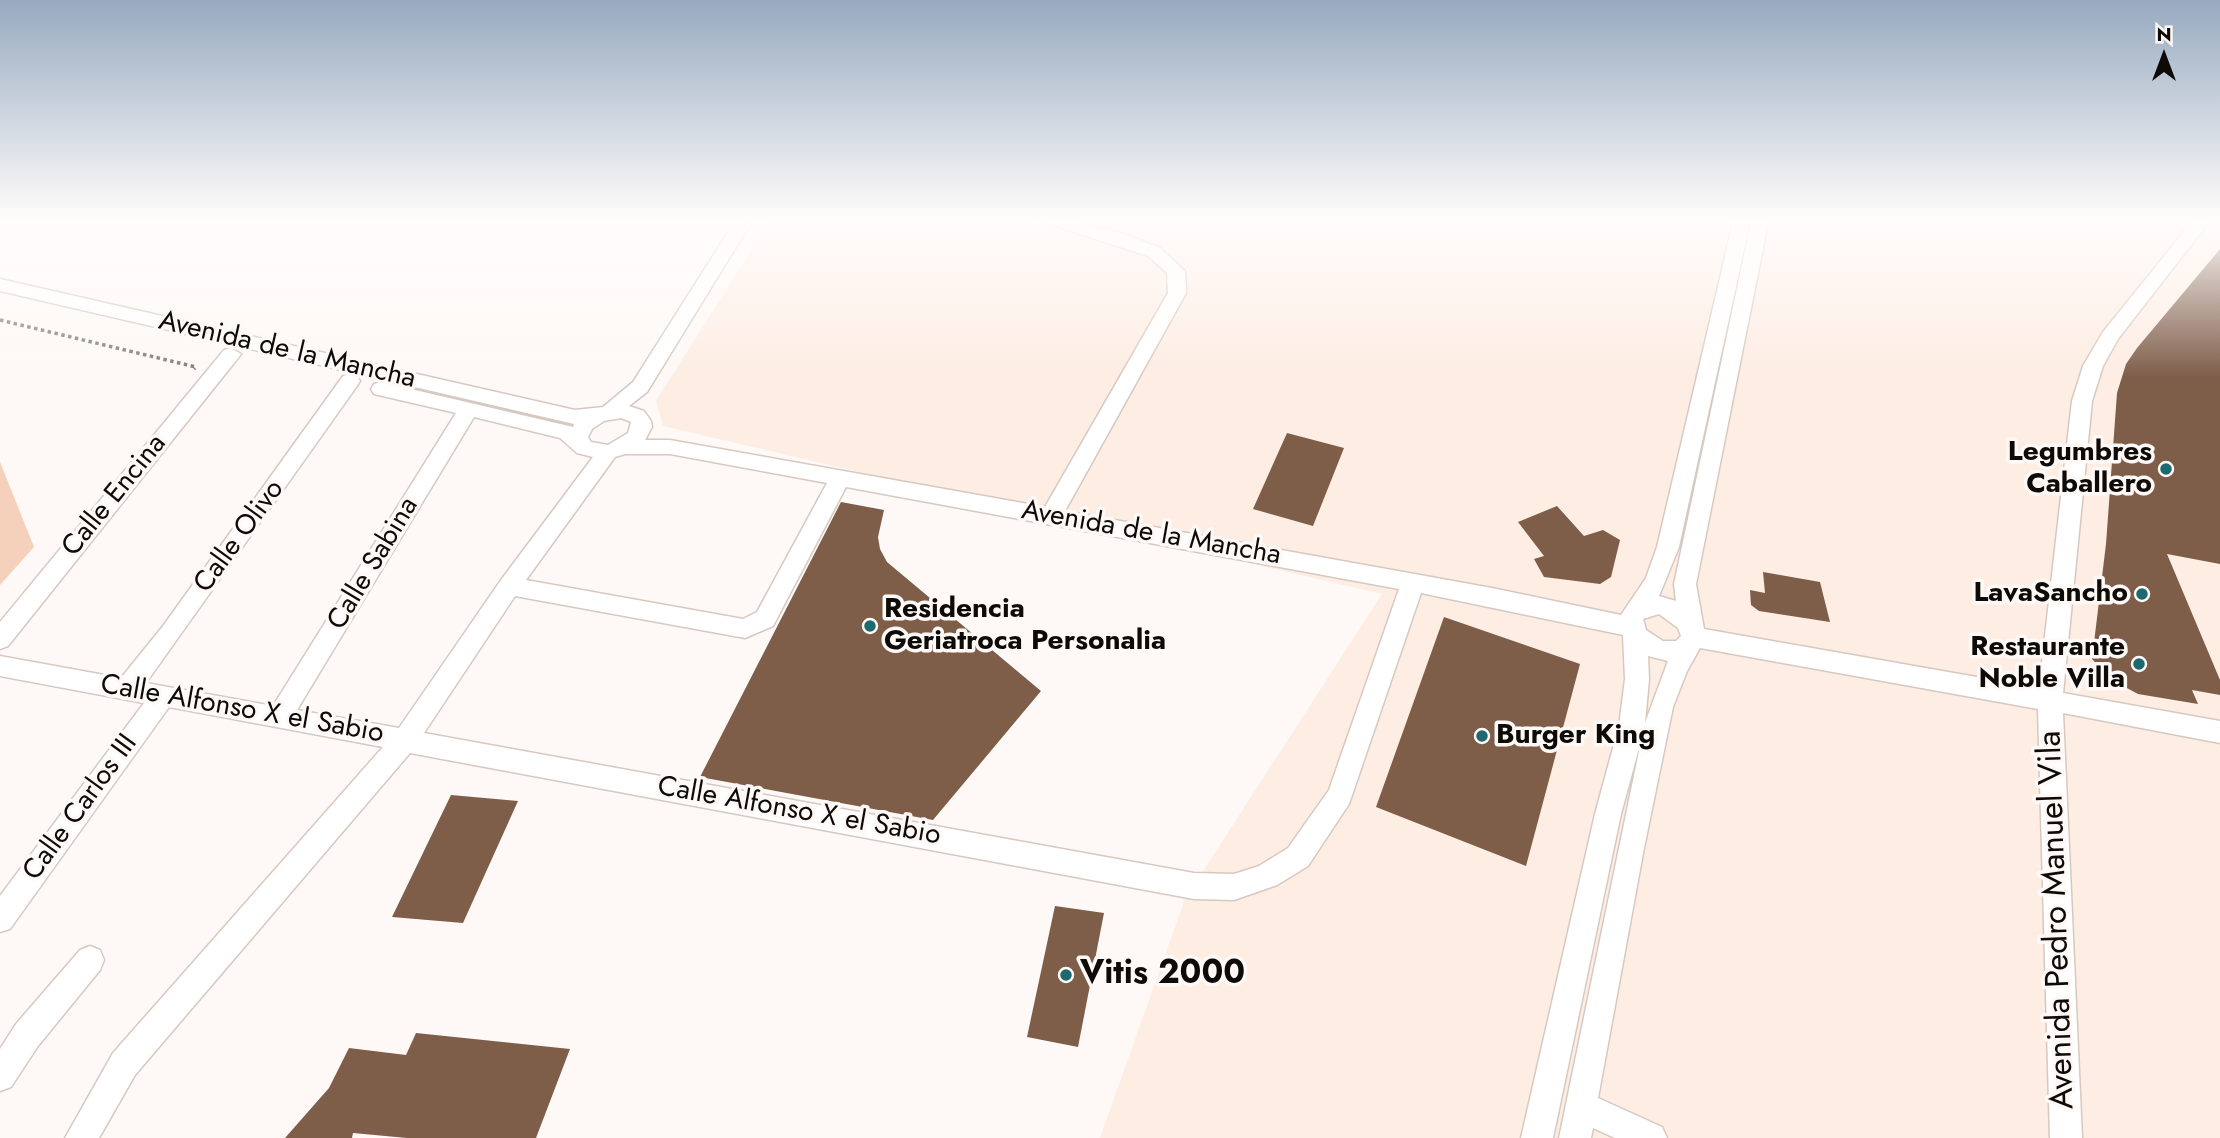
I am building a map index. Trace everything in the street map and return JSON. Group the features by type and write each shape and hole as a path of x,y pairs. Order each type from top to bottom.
{"street":[{"path":"81,1138 124,1064 405,740 509,586 587,477 603,437 640,387 713,271"},
{"path":"1051,516 1177,293 1176,271"},
{"path":"1538,1138 1608,814 1632,726 1637,679 1636,623 1657,579 1668,547 1731,271"},
{"path":"1575,1138 1630,848 1661,707 1676,668 1692,638 1685,583 1750,271"},
{"name":"Avenida Pedro Manuel Vila","path":"2066,1138 2050,702 2082,401 2093,366 2110,336 2162,271"},
{"name":"Avenida de la Mancha","path":"0,285 603,437"},
{"name":"Avenida de la Mancha","path":"0,300 468,410 603,437 1636,623"},
{"name":"Calle Encina","path":"0,639 231,354"},
{"name":"Calle Olivo","path":"126,690 171,633 350,381"},
{"path":"603,437 584,425 640,387"},
{"name":"Calle Sabina","path":"279,718 468,410"},
{"path":"603,437 604,413"},
{"path":"509,586 745,629 765,619 840,478"},
{"name":"Calle Alfonso X el Sabio","path":"0,666 1194,886 1234,887 1266,876 1298,857 1340,796 1413,582"},
{"path":"1660,605 1674,610 1689,623 1692,638 1682,651 1661,651 1650,647 1636,623 1660,605"},
{"path":"1692,638 1717,639 2220,732"},
{"name":"Calle Carlos III","path":"0,919 163,697"},
{"path":"0,1076 27,1035 90,960"},
{"path":"1581,1107 1651,1138"}],"path":[{"path":"0,320 196,367 187,378 210,379"}],"shaded area":[{"path":"738,271 2220,271 2220,1138 1100,1138 1185,899 1382,594 663,426 656,401"},
{"path":"0,462 34,547 0,585"}],"building":[{"name":"Legumbres Caballero","path":"2201,271 2220,271 2220,564 2167,554 2220,680 2220,695 2192,690 2198,704 2138,694 2112,680 2092,659 2106,544 2117,393 2126,364"},
{"path":"1287,433 1344,448 1313,526 1253,509"},
{"name":"Residencia Geriatroca Personalia","path":"841,502 884,510 878,537 880,549 887,562 1041,691 933,820 700,777"},
{"path":"1557,506 1584,536 1603,530 1620,540 1611,577 1600,584 1544,577 1534,559 1544,556 1518,522"},
{"path":"1763,572 1820,582 1830,622 1759,611 1751,605 1750,590 1765,593"},
{"name":"Burger King","path":"1444,617 1580,664 1526,866 1376,807"},
{"path":"451,795 518,801 463,923 392,917"},
{"name":"Vitis 2000","path":"1055,906 1104,913 1078,1047 1027,1037"},
{"path":"416,1033 570,1049 536,1138 407,1138 353,1133 352,1138 285,1138 329,1088 349,1048 406,1055"}],"place":[{"name":"Legumbres Caballero","path":"2166,469"},
{"name":"LavaSancho","path":"2142,594"},
{"name":"Residencia Geriatroca Personalia","path":"870,626"},
{"name":"Restaurante Noble Villa","path":"2139,664"},
{"name":"Burger King","path":"1482,736"},
{"name":"Vitis 2000","path":"1066,975"}]}
